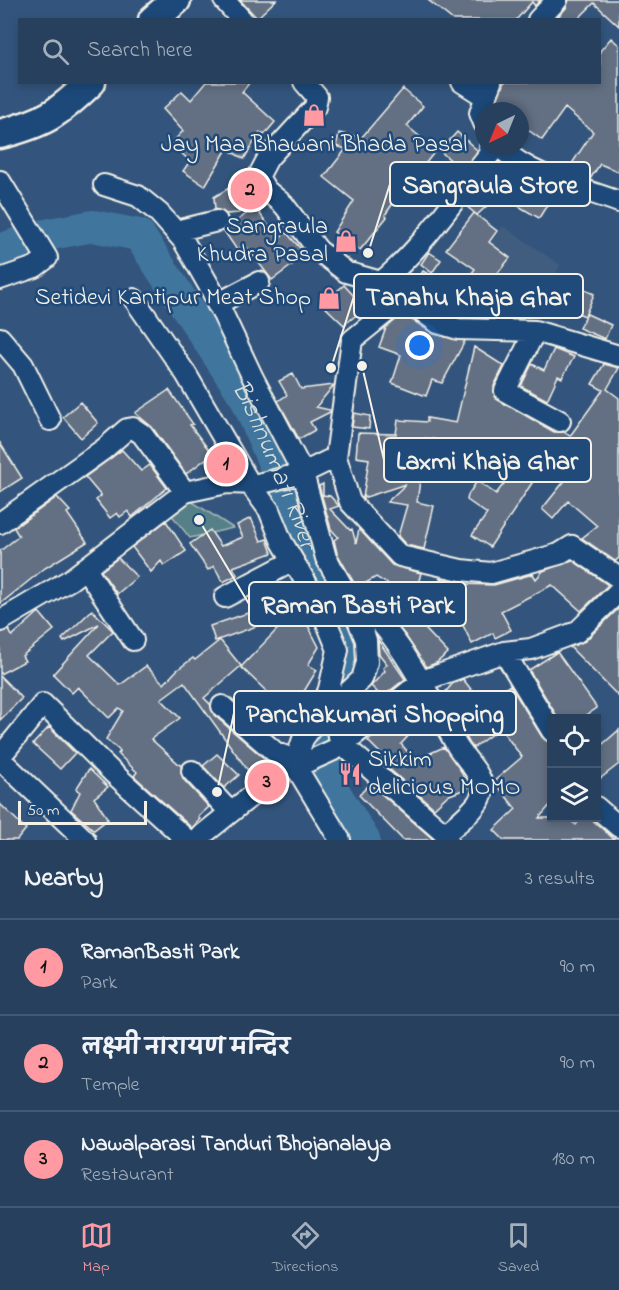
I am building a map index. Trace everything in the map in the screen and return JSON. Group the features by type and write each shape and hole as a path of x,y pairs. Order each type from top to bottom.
{"main road":[{"path":"0,134 36,125 68,105 89,84"}],"street":[{"path":"224,0 240,18"},
{"path":"540,18 557,0"},
{"path":"306,84 318,97 315,107 268,158 258,177 266,190 284,205 318,250 346,272 381,282 438,323 458,329 535,331 619,356"},
{"path":"469,84 488,89"},
{"path":"381,282 405,262 425,240 489,156"},
{"path":"509,156 541,173 619,202"},
{"path":"0,181 47,258 35,267 0,279"},
{"path":"104,185 138,196 176,231 211,289 298,474 326,558 366,640 367,662 362,679 346,694 339,709 337,732 340,746 446,837 478,802 483,793 483,785 458,747 422,681 372,614 360,607 352,608"},
{"path":"176,231 218,221"},
{"path":"217,304 259,282"},
{"path":"404,298 352,340 336,457 350,501 400,556 461,570 491,573 559,554 572,546 619,578"},
{"path":"134,299 186,374 254,484 293,561 320,606 338,650 329,689 316,720 303,740 299,772 340,840"},
{"path":"535,331 506,391 560,421"},
{"path":"0,338 23,365 50,420"},
{"path":"0,524 104,449 127,429 133,428 142,434 185,492"},
{"path":"1,619 70,580 185,492 227,483 254,484 298,474 336,457"},
{"path":"225,597 293,561"},
{"path":"85,568 133,639"},
{"path":"196,840 229,811 301,761 340,746 422,681 504,652 531,649 577,633 616,599"},
{"path":"504,652 547,723"},
{"path":"85,840 0,758 43,704 112,772 187,840"},
{"path":"222,706 276,753 301,761"},
{"path":"192,771 229,811"},
{"path":"601,811 619,827"}],"shaded area":[{"path":"503,226 560,265 534,324 438,312"}],"green space":[{"path":"188,499 233,528 190,538 170,513"}],"building":[{"path":"240,0 276,0 257,18"},
{"path":"428,0 540,0 535,6 532,2 518,18 450,18"},
{"path":"569,0 619,0 619,26 594,3 579,18 557,18 566,8"},
{"path":"611,38 619,45 619,172 600,164 590,179 567,171 593,132 565,108 542,140 529,131 529,102 497,101 503,84 601,84 601,50"},
{"path":"204,84 248,84 242,92 275,122 264,135 260,132 244,159 227,149 205,186 183,171 190,161 171,144 183,131 163,109 182,91 191,100"},
{"path":"403,89 423,106 407,126 436,150 418,173 415,171 385,215 387,217 360,250 334,232 354,201 324,177 346,149 336,146 339,133 362,137"},
{"path":"457,132 475,148 475,155 462,170 440,151"},
{"path":"501,164 540,191 542,187 576,200 574,203 555,192 539,218 501,193 477,215 466,206 496,167"},
{"path":"234,185 239,213 226,214 215,209 214,197"},
{"path":"255,207 278,239 286,232 306,255 272,280 245,245 237,250 224,231"},
{"path":"474,213 497,231 489,242 510,258 497,274 503,279 476,314 454,297 475,269 446,249"},
{"path":"429,252 441,260 432,273 421,264"},
{"path":"423,271 452,288 439,309 413,286"},
{"path":"344,285 365,308 344,325 322,304"},
{"path":"576,286 594,294 585,316 570,310"},
{"path":"403,314 434,334 465,341 442,383 432,380 426,396 392,383 401,355 379,347 386,328"},
{"path":"587,314 611,325 605,339 579,328"},
{"path":"474,347 504,366 494,386 495,398 554,432 564,432 570,436 603,390 592,384 604,364 619,368 607,389 619,398 619,558 615,561 582,538 597,526 568,501 553,519 542,509 571,473 551,454 490,547 472,535 487,514 467,500 468,495 477,481 496,494 522,460 492,442 479,476 454,466 463,444 426,438 417,502 434,506 424,549 406,545 398,536 407,505 387,502 406,484 363,498 369,459 356,457 358,433 396,434 398,420 427,422 427,418 456,423"},
{"path":"554,349 574,357 562,378 558,376 547,400 521,386 532,364 544,370"},
{"path":"293,374 301,389 334,385 316,407 330,410 330,412 310,422 315,430 299,439 278,401 287,395 279,381"},
{"path":"169,390 193,424 190,425 212,454 186,474 152,427 135,413"},
{"path":"80,402 98,423 81,438 63,417"},
{"path":"354,413 370,416 369,429 352,427"},
{"path":"0,443 22,478 0,492"},
{"path":"122,450 141,471 150,465 167,488 132,517 128,511 120,517 117,513 110,518 96,500 101,496 85,477"},
{"path":"323,484 323,495 330,496 339,506 330,509 350,530 352,529 356,543 359,529 392,565 421,573 410,613 448,653 436,663 426,667 405,635 379,607 398,590 376,577 357,588 337,553 334,540 338,537 331,529 319,486"},
{"path":"57,497 70,511 67,513 87,542 45,568 0,604 0,551 19,536 14,528"},
{"path":"251,518 261,541 267,539 272,553 233,567 237,575 223,582 214,566 208,570 190,544 210,530 221,546 243,537 237,525"},
{"path":"166,521 186,551 164,566 161,561 151,572 132,547"},
{"path":"118,558 137,577 117,594 101,571"},
{"path":"572,560 608,585 581,611 552,585 501,611 511,630 495,638 493,633 472,644 440,578 460,584 494,585 533,574 536,579 543,571"},
{"path":"291,593 319,647 308,665 317,670 303,693 287,711 241,667 293,613 215,641 210,626 271,605"},
{"path":"619,608 619,697 570,647 585,641"},
{"path":"92,610 113,631 89,655 120,685 146,666 164,684 177,670 193,658 195,660 220,640 241,666 204,698 210,704 214,715 265,759 252,776 184,682 161,699 180,718 151,739 181,766 183,779 209,807 198,817 200,819 192,828 134,776 137,772 118,754 120,751 106,739 123,711 119,708 109,718 78,687 72,693 53,674 99,624 64,642 62,639"},
{"path":"39,612 54,630 22,656 25,661 0,674 0,633 9,630 12,636"},
{"path":"378,640 405,679 382,697 371,686 385,671 383,668 387,664 379,654"},
{"path":"557,652 597,708 588,714 556,714 529,670"},
{"path":"0,676 22,698 0,720"},
{"path":"463,679 477,697 483,693 508,720 497,694 510,685 542,737 547,740 547,809 539,818 547,818 547,822 572,822 576,825 578,822 595,822 615,840 504,840 494,830 516,809 494,781 522,757 500,728 473,748 443,695 453,683"},
{"path":"406,709 421,722 401,744 415,760 444,747 461,771 468,788 447,796 434,808 387,767 378,757 381,754 368,741"},
{"path":"49,727 75,753 60,769 33,744"},
{"path":"619,730 619,764 601,778 601,768 601,746"},
{"path":"217,754 239,775 224,788 203,766"},
{"path":"89,769 108,787 94,798 108,819 94,830 71,810 80,792 76,789"},
{"path":"370,784 434,840 403,840 359,795"},
{"path":"0,804 26,829 17,840 0,840"}],"waterway":[{"name":"Bishnumati River","path":"0,250 35,237 93,226 139,235 246,398 300,524 311,562 339,609 355,652 319,743 335,793 364,840"}],"place":[{"name":"Jay Maa Bhawani Bhada Pasal","path":"314,115"},
{"name":"लक्ष्मी नारायण मन्दिर","path":"250,190"},
{"name":"Sangraula Khudra Pasal","path":"346,241"},
{"name":"Sangraula Store","path":"368,253"},
{"name":"Setidevi Kantipur Meat Shop","path":"329,298"},
{"name":"Laxmi Khaja Ghar","path":"362,366"},
{"name":"Tanahu Khaja Ghar","path":"331,368"},
{"name":"RamanBasti Park","path":"226,464"},
{"name":"Raman Basti Park","path":"199,520"},
{"name":"Sikkim delicious MOMO","path":"350,774"},
{"name":"Nawalparasi Tanduri Bhojanalaya","path":"267,782"},
{"name":"Panchakumari Shopping","path":"217,792"}]}
